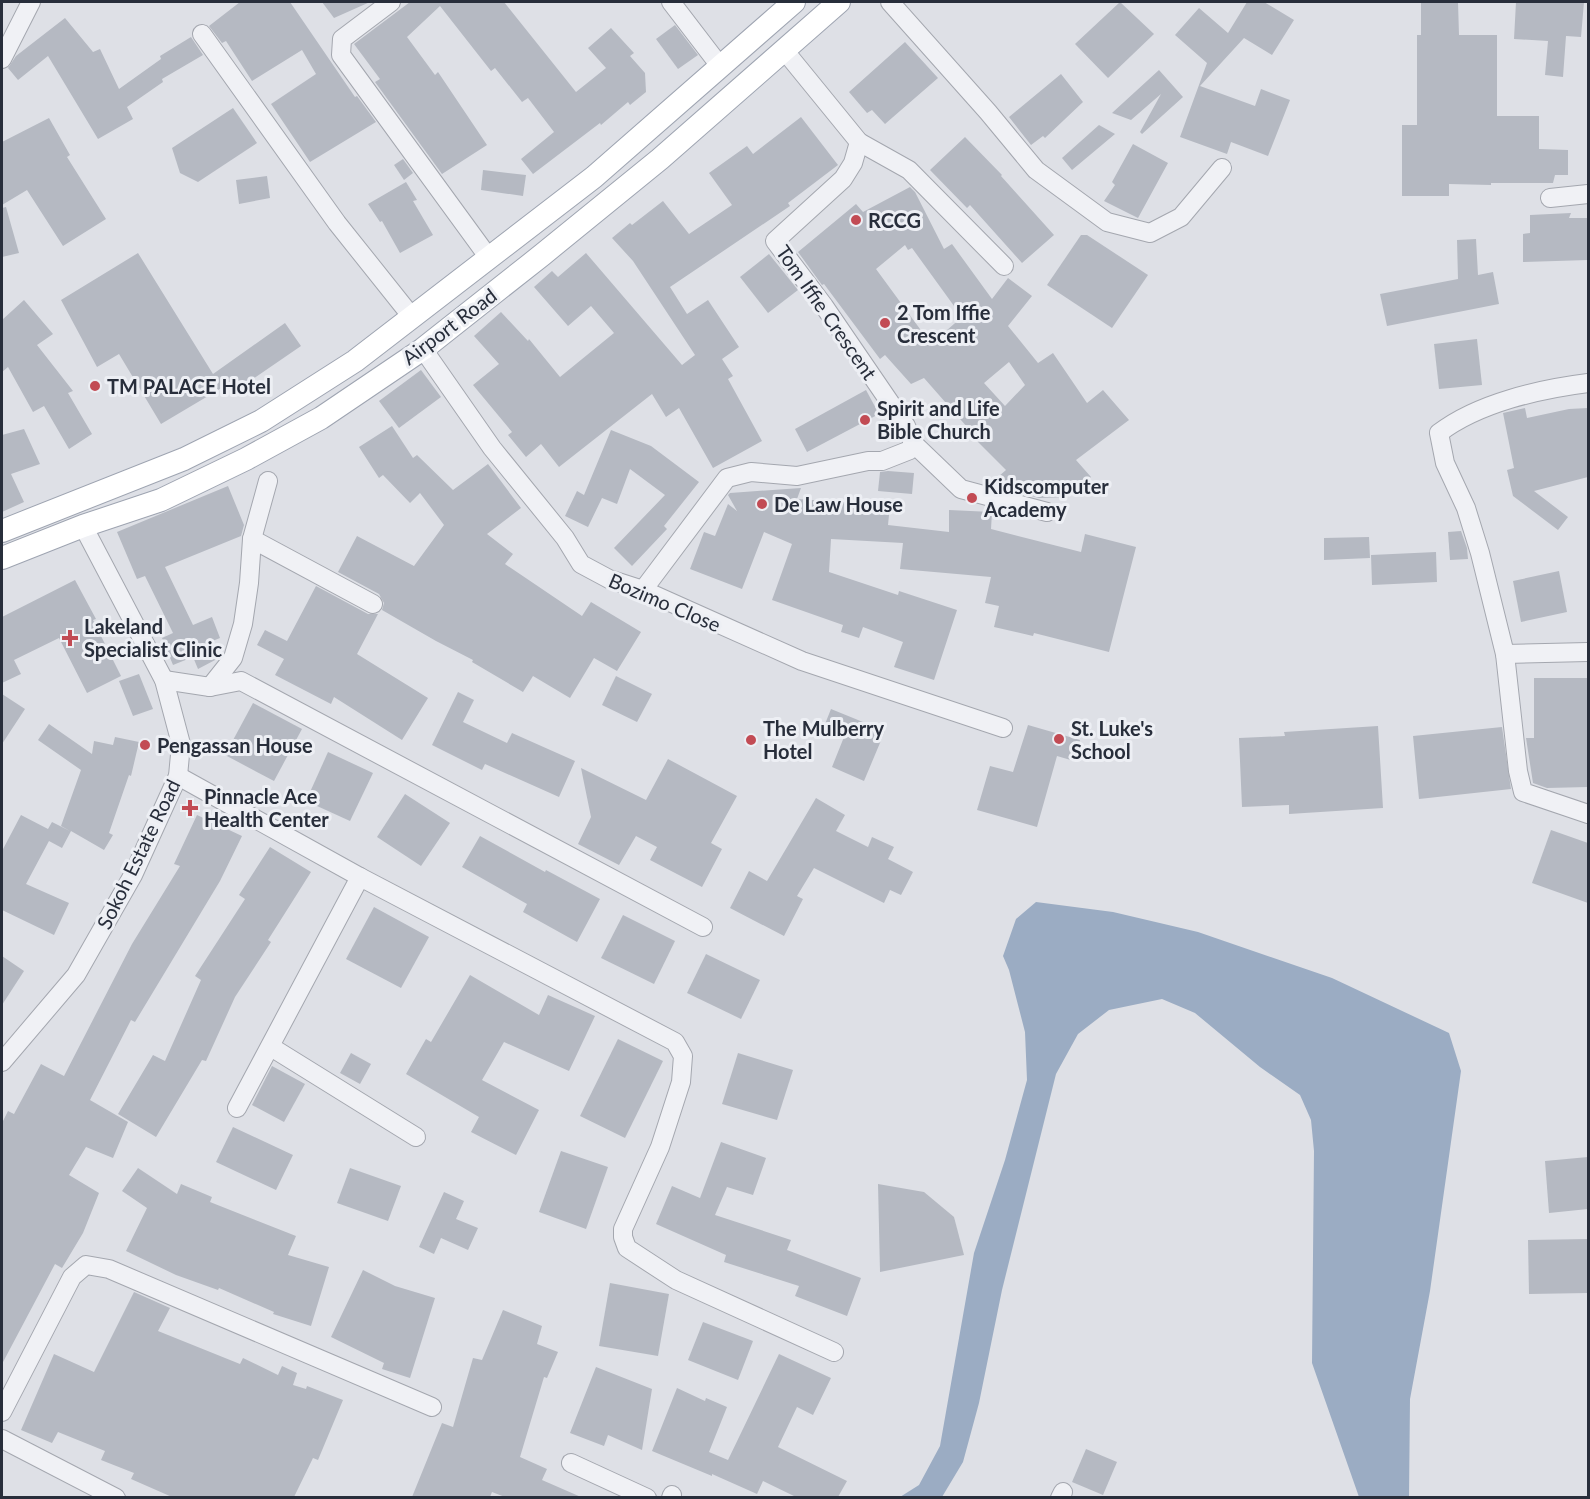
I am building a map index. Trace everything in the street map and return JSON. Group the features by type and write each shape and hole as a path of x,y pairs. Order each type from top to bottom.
{"main road":[{"name":"Airport Road","path":"2,531 184,459 261,421 355,361 594,177 794,2"},
{"name":"Airport Road","path":"2,558 83,526 161,500 246,459 321,418 423,349 542,255 660,159 839,2"},
{"path":"522,232 542,255"}],"street":[{"path":"2,59 31,2"},
{"path":"391,2 342,39 341,55 489,258"},
{"path":"671,2 720,66"},
{"path":"890,2 988,112 1036,170 1107,222 1150,233 1181,217 1222,168"},
{"path":"201,34 337,223 412,317"},
{"path":"784,50 859,142 909,170 1005,266"},
{"name":"Tom Iffie Crescent","path":"859,142 853,163 843,179 775,241 824,306 906,426 913,443 961,489 1047,512"},
{"path":"1550,198 1588,194"},
{"name":"Bozimo Close","path":"423,349 492,448 565,538 581,564 609,579 643,590 802,661 1003,728"},
{"path":"1588,383 1558,387 1490,406 1456,420 1439,433 1445,463 1466,508 1480,553 1505,654 1518,771 1523,792 1588,814"},
{"path":"643,590 727,478 751,472 797,476 868,460 882,461 910,450 913,443"},
{"path":"210,687 233,658 243,624 252,539 268,481"},
{"name":"Sokoh Estate Road","path":"2,1062 76,975 133,875 178,776 181,744 164,680 83,526"},
{"path":"252,539 374,604"},
{"path":"1505,654 1588,652"},
{"path":"164,680 210,687 241,681 703,927"},
{"path":"178,776 360,877 675,1042 682,1056 681,1082 660,1147 623,1229 627,1248 676,1280 834,1352"},
{"path":"237,1108 360,877"},
{"path":"271,1047 416,1137"},
{"path":"2,1412 72,1277 86,1265 109,1269 432,1407"},
{"path":"2,1439 116,1497"},
{"path":"571,1463 647,1497"}],"water":[{"path":"1036,902 1113,912 1198,932 1332,978 1449,1033 1461,1071 1430,1291 1410,1399 1409,1497 1359,1497 1312,1363 1314,1151 1311,1120 1300,1095 1260,1067 1195,1013 1162,999 1109,1010 1078,1034 1056,1074 1002,1290 979,1403 963,1462 942,1497 900,1497 919,1485 940,1446 974,1253 1005,1160 1027,1080 1025,1032 1009,970 1003,956 1016,919"}],"building":[{"path":"240,2 290,2 355,97 357,96 376,122 310,162 271,104 316,74 302,50 252,81 226,41 222,43 209,26"},
{"path":"322,2 370,2 334,18"},
{"path":"410,2 504,2 576,92 606,68 588,48 611,28 634,53 630,56 645,73 646,92 630,105 628,102 601,125 600,123 533,174 521,159 554,132 528,98 522,102 495,68 491,71 440,6 407,37 435,75 438,72 487,145 442,174 375,82 380,79 354,44"},
{"path":"1120,2 1154,34 1108,78 1075,44"},
{"path":"1247,2 1264,2 1294,20 1272,55 1244,38 1200,86 1255,106 1261,89 1290,100 1268,156 1231,142 1227,154 1180,137 1207,63 1175,35 1199,8 1228,33"},
{"path":"1421,2 1458,2 1459,35 1497,35 1497,116 1539,116 1539,149 1568,150 1568,175 1555,175 1553,183 1449,184 1449,196 1402,196 1402,125 1417,125 1417,35 1421,35"},
{"path":"1516,2 1584,2 1581,37 1566,36 1563,77 1545,75 1548,41 1514,39"},
{"path":"65,18 93,52 100,49 119,89 161,59 160,56 191,37 203,55 162,79 163,82 127,107 133,119 98,139 48,56 18,80 8,68 16,56"},
{"path":"675,25 698,55 678,69 656,39"},
{"path":"905,42 938,78 885,124 872,110 867,113 849,92"},
{"path":"1159,70 1183,97 1142,134 1140,132 1161,94 1131,120 1112,113"},
{"path":"1061,74 1083,102 1045,138 1043,136 1031,145 1009,117"},
{"path":"233,108 257,143 198,182 180,173 172,148"},
{"path":"801,117 838,165 788,203 790,206 670,287 687,314 708,300 739,347 722,359 733,376 728,379 762,441 713,468 679,408 666,417 652,394 559,467 541,444 526,457 508,435 512,432 473,385 499,364 474,336 501,312 528,341 529,339 560,377 614,333 591,306 568,326 534,287 552,271 558,277 586,253 682,365 695,355 633,261 612,238 663,201 689,234 732,205 709,173 747,146 753,154"},
{"path":"49,118 70,155 67,157 106,219 63,246 27,190 2,205 2,142"},
{"path":"1099,125 1115,134 1072,170 1062,158"},
{"path":"965,137 1002,175 1054,235 1022,263 970,205 967,208 930,170"},
{"path":"1133,144 1168,163 1138,218 1104,201 1115,185 1112,182"},
{"path":"403,159 413,173 404,180 394,165"},
{"path":"483,170 526,175 523,196 481,190"},
{"path":"267,176 270,198 239,204 236,180"},
{"path":"406,182 417,200 413,201 433,235 400,253 382,221 380,222 368,204"},
{"path":"910,187 915,192 944,249 952,244 992,299 1008,278 1032,296 1008,326 1038,363 1053,353 1087,403 1103,390 1129,420 1076,460 1091,477 1068,497 1039,498 991,483 1006,470 973,437 975,436 924,378 911,384 885,355 880,359 798,252 856,204 863,212","holes":["905,245 908,250 912,248 962,317 931,344 876,269","1009,362 1025,385 1005,406 984,383"]},
{"path":"6,207 19,253 2,257 2,208"},
{"path":"1571,213 1569,218 1588,218 1588,260 1523,262 1523,234 1530,233 1530,215"},
{"path":"1081,235 1087,235 1148,275 1112,328 1047,285"},
{"path":"1476,239 1478,275 1493,272 1499,304 1387,326 1380,294 1458,279 1457,240"},
{"path":"138,253 213,374 285,323 301,346 240,388 235,380 161,424 119,354 97,367 61,300"},
{"path":"769,254 798,290 768,313 740,277"},
{"path":"24,300 53,334 37,345 73,391 68,393 92,434 69,449 44,406 33,412 8,367 2,372 2,320"},
{"path":"1477,339 1482,385 1439,389 1434,344"},
{"path":"421,370 441,397 399,428 379,401"},
{"path":"866,390 879,414 807,452 795,429"},
{"path":"1525,408 1527,418 1569,409 1588,408 1588,477 1534,491 1568,517 1558,530 1513,496 1507,470 1514,468 1503,413"},
{"path":"392,426 413,458 417,455 453,490 488,464 521,508 487,534 513,554 505,564 582,616 591,602 641,632 617,671 594,658 570,698 533,676 523,692 472,662 473,660 382,610 384,603 379,594 338,572 357,536 414,566 444,525 420,493 410,503 383,475 379,478 359,447"},
{"path":"24,429 40,464 11,474 24,502 2,512 2,435"},
{"path":"611,430 651,446 699,482 664,526 667,529 632,566 614,548 665,495 630,469 617,504 602,498 588,527 565,516 577,491 584,495"},
{"path":"880,472 914,473 912,494 878,491"},
{"path":"228,486 244,525 241,536 165,567 193,625 212,617 220,638 210,642 217,659 198,669 193,657 173,665 162,638 173,633 145,576 137,579 117,532"},
{"path":"801,488 797,499 890,505 888,525 949,532 949,510 992,512 991,529 1081,552 1085,534 1136,547 1109,652 1034,633 1033,636 994,627 999,606 985,603 991,577 900,569 903,543 831,539 829,572 898,595 899,591 957,610 934,680 894,667 903,642 863,627 859,638 841,632 843,625 772,600 792,544 764,532 742,589 690,569 704,532 715,536 728,504 737,511 728,495 730,493"},
{"path":"1461,531 1468,559 1450,560 1448,532"},
{"path":"1369,537 1370,558 1324,560 1324,538"},
{"path":"1436,552 1437,582 1372,585 1371,555"},
{"path":"1559,571 1567,612 1521,622 1513,581"},
{"path":"75,580 96,619 93,620 121,676 87,693 59,638 14,660 21,674 2,683 2,617"},
{"path":"316,586 368,614 378,614 357,654 428,698 402,740 334,697 331,704 275,675 284,659 257,645 265,630 287,641"},
{"path":"139,674 153,709 133,716 119,681"},
{"path":"616,676 652,694 637,722 602,705"},
{"path":"1534,678 1588,678 1588,787 1547,788 1533,783 1526,738 1534,738"},
{"path":"458,692 474,700 463,722 507,743 512,733 575,761 559,797 485,764 482,770 432,745"},
{"path":"2,694 25,709 2,744"},
{"path":"253,703 302,729 274,781 225,755"},
{"path":"831,709 885,731 864,781 832,767 844,737 823,729"},
{"path":"49,724 92,754 94,741 113,745 115,737 139,742 131,776 129,775 109,833 113,835 104,850 71,831 62,848 49,841 26,884 69,903 54,935 2,910 2,851 21,815 48,829 52,822 70,831 61,826 81,770 38,740"},
{"path":"1028,725 1080,740 1074,761 1057,756 1037,827 977,810 990,766 1013,772"},
{"path":"1378,726 1383,808 1289,814 1289,805 1242,807 1239,738 1285,736 1284,732"},
{"path":"1502,727 1511,789 1419,799 1413,736"},
{"path":"328,752 373,773 350,821 306,801"},
{"path":"668,759 737,796 711,843 722,849 702,887 650,860 657,847 636,836 619,865 578,844 591,817 581,768 646,800"},
{"path":"405,794 450,823 421,866 377,837"},
{"path":"816,798 845,815 836,831 868,847 872,837 894,847 888,859 913,872 901,895 890,890 884,903 814,868 797,896 803,899 784,936 730,908 749,871 767,881"},
{"path":"197,815 242,836 220,881 135,1022 131,1020 90,1100 128,1122 113,1158 86,1147 69,1175 99,1193 83,1233 62,1268 55,1264 2,1364 2,1123 8,1111 14,1114 41,1064 64,1076 132,944 180,866 174,864"},
{"path":"1551,830 1588,843 1588,903 1532,883"},
{"path":"480,836 600,899 577,942 523,912 527,904 462,867"},
{"path":"270,847 311,872 268,940 271,942 235,997 206,1061 202,1060 156,1137 118,1114 153,1055 165,1061 201,980 195,976 245,899 239,895"},
{"path":"374,907 429,937 401,988 346,959"},
{"path":"623,915 675,941 654,984 601,958"},
{"path":"706,954 760,980 741,1019 687,993"},
{"path":"2,956 24,971 2,1005"},
{"path":"470,975 539,1015 548,995 595,1016 569,1071 504,1042 482,1080 539,1110 516,1155 471,1132 479,1117 406,1074 426,1039 431,1042"},
{"path":"618,1039 663,1061 625,1138 580,1116"},
{"path":"351,1053 371,1064 360,1084 340,1073"},
{"path":"738,1053 793,1070 777,1120 722,1104"},
{"path":"272,1066 305,1084 284,1122 252,1105"},
{"path":"233,1127 293,1155 276,1190 216,1162"},
{"path":"721,1142 766,1158 753,1195 727,1187 715,1215 791,1240 787,1250 861,1278 847,1316 795,1296 799,1286 724,1262 726,1255 656,1224 672,1186 700,1198"},
{"path":"561,1151 608,1167 586,1229 539,1212"},
{"path":"1588,1157 1588,1209 1549,1213 1545,1161"},
{"path":"138,1168 177,1194 181,1184 212,1197 210,1202 296,1236 288,1255 329,1267 311,1326 273,1314 274,1312 219,1288 218,1290 176,1275 126,1251 147,1208 122,1191"},
{"path":"350,1168 401,1186 388,1221 337,1203"},
{"path":"878,1184 924,1192 954,1217 964,1255 880,1272"},
{"path":"444,1192 464,1201 456,1219 478,1228 468,1250 441,1238 434,1254 419,1247"},
{"path":"1588,1239 1588,1293 1529,1294 1528,1240"},
{"path":"363,1270 395,1286 435,1298 410,1378 382,1369 384,1363 331,1337"},
{"path":"610,1283 669,1294 658,1356 599,1346"},
{"path":"134,1292 170,1308 158,1331 240,1364 243,1358 278,1375 282,1366 297,1373 293,1385 306,1389 307,1386 343,1400 318,1460 313,1458 294,1497 172,1497 131,1479 134,1473 101,1460 105,1451 58,1432 52,1443 21,1430 54,1354 94,1372"},
{"path":"503,1310 542,1326 537,1344 558,1352 547,1378 544,1377 520,1457 547,1469 542,1480 581,1497 505,1497 492,1492 490,1497 412,1497 442,1423 453,1427 473,1358 482,1360"},
{"path":"703,1322 753,1341 738,1380 688,1360"},
{"path":"779,1354 831,1378 813,1415 797,1407 778,1447 847,1481 838,1497 796,1497 763,1481 757,1494 652,1451 677,1388 705,1401 706,1398 727,1407 709,1452 728,1460"},
{"path":"596,1367 652,1389 642,1450 608,1435 604,1446 570,1433"},
{"path":"1086,1449 1117,1462 1103,1495 1072,1482"}],"place":[{"name":"RCCG","path":"856,220"},
{"name":"2 Tom Iffie Crescent","path":"885,323"},
{"name":"TM PALACE Hotel","path":"95,386"},
{"name":"Spirit and Life Bible Church","path":"865,420"},
{"name":"Kidscomputer Academy","path":"972,498"},
{"name":"De Law House","path":"762,504"},
{"name":"Lakeland Specialist Clinic","path":"70,638"},
{"name":"St. Luke's School","path":"1059,739"},
{"name":"The Mulberry Hotel","path":"751,740"},
{"name":"Pengassan House","path":"145,745"},
{"name":"Pinnacle Ace Health Center","path":"190,808"}]}
